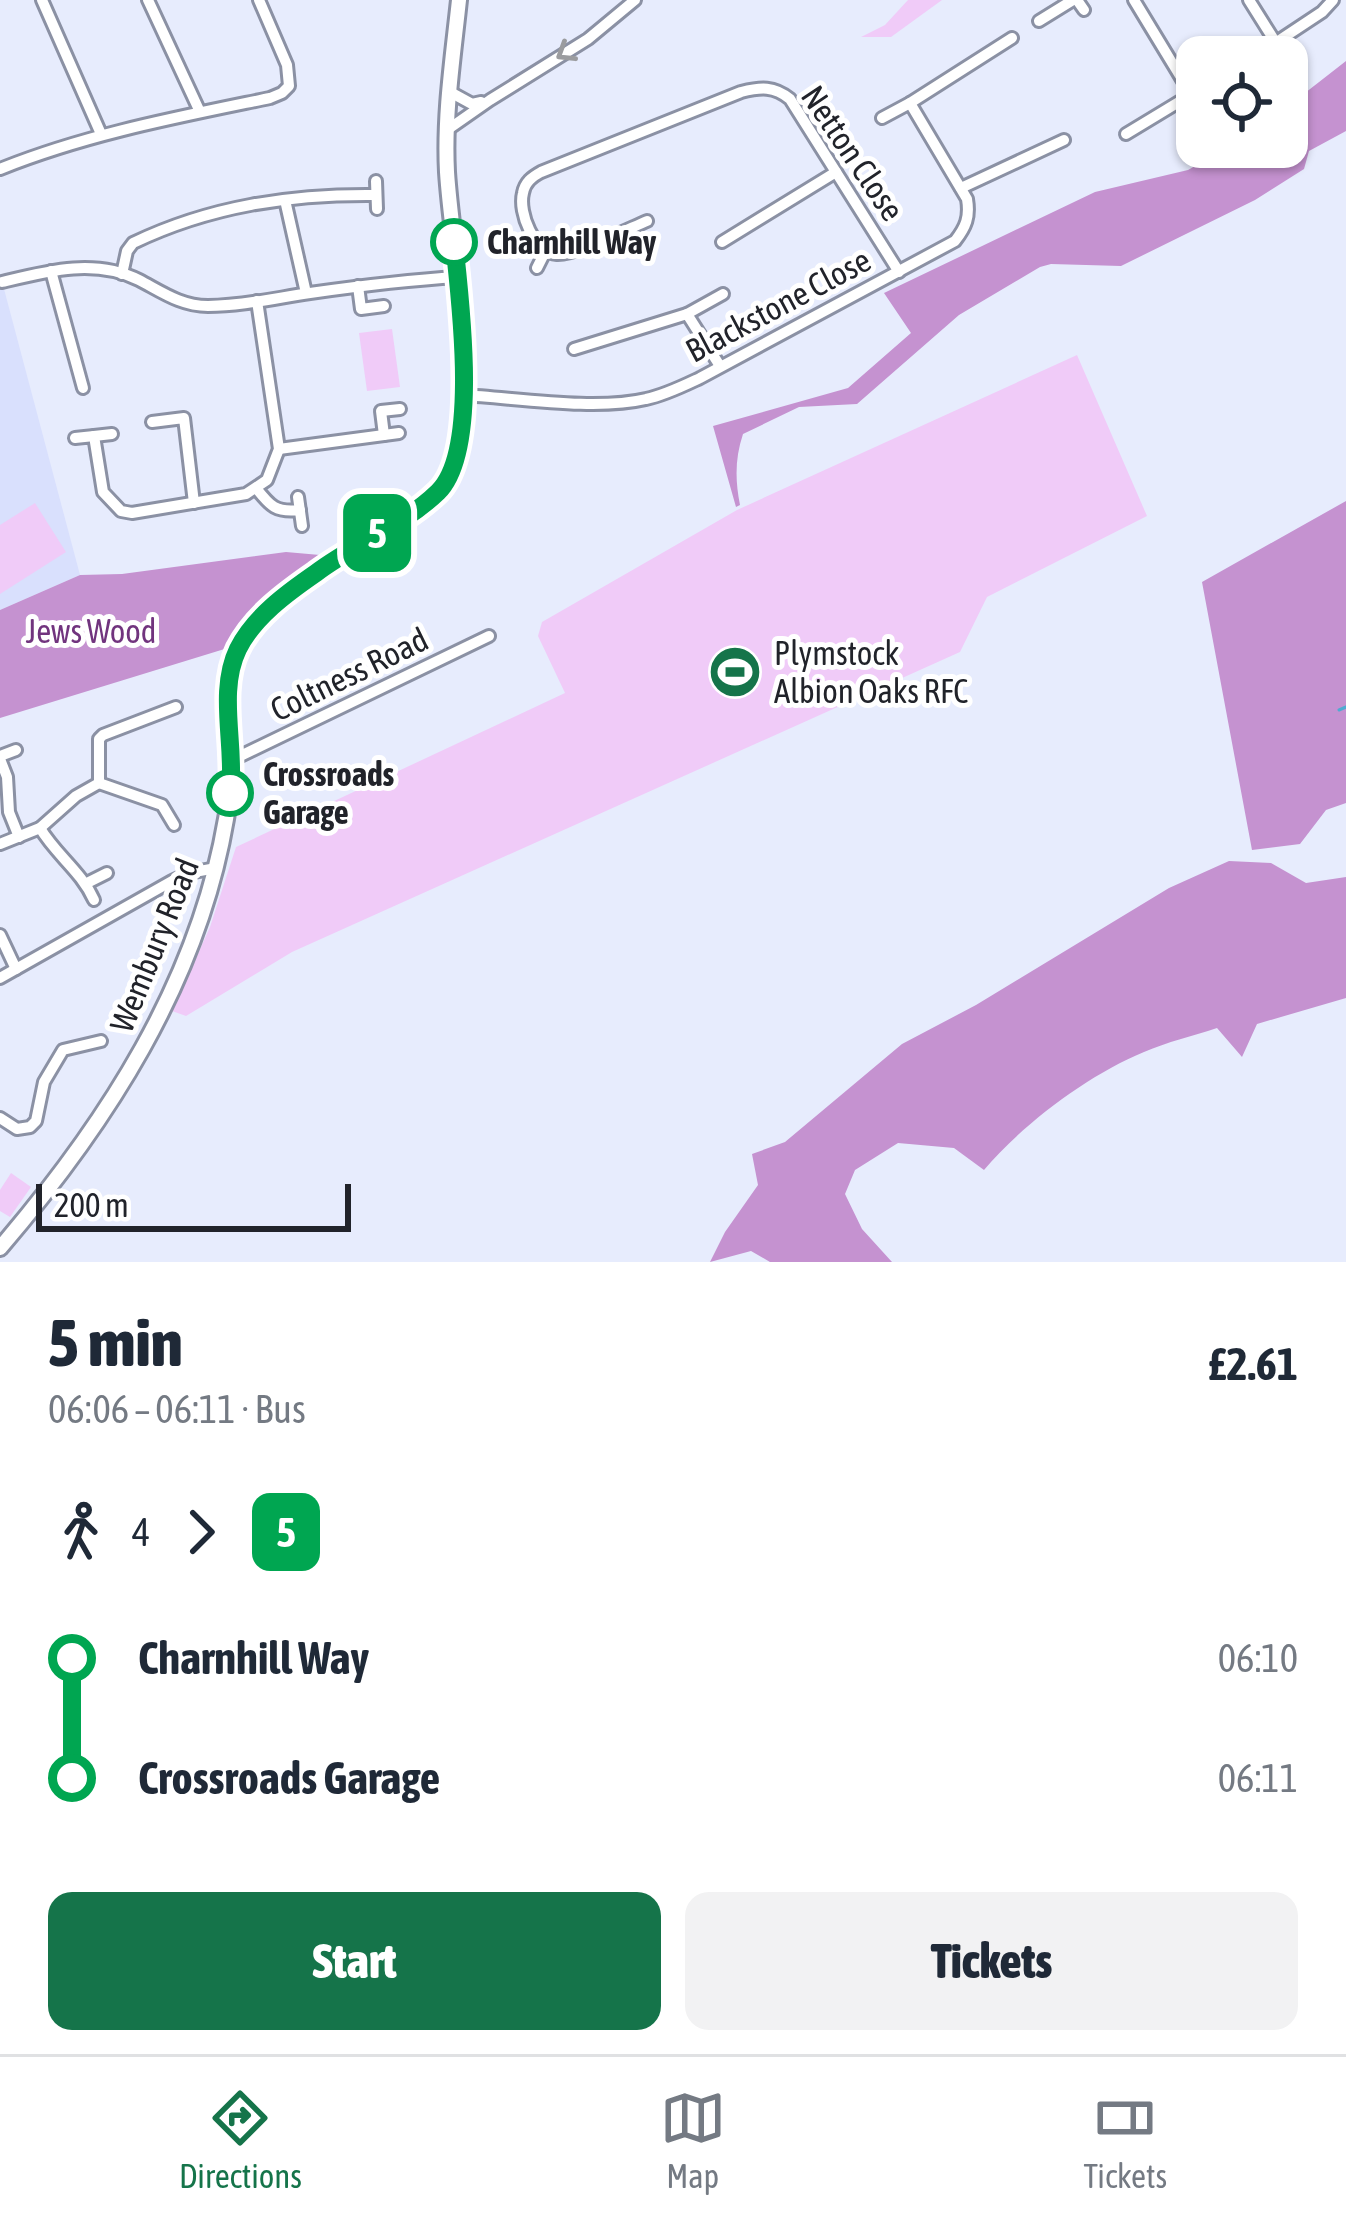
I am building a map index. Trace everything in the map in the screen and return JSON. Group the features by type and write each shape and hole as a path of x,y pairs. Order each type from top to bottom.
{"street":[{"path":"42,0 101,134"},
{"path":"148,0 200,112"},
{"path":"0,169 101,134 282,93 289,86 287,65 259,0"},
{"name":"Wembury Road","path":"0,1248 99,1122 162,1013 205,908 226,818 232,760 229,685 245,637 298,586 440,490 454,466 463,395 462,310 447,130 459,0"},
{"path":"447,130 588,39 635,0"},
{"path":"1134,0 1176,64"},
{"path":"1249,0 1272,36"},
{"path":"1286,36 1333,0"},
{"path":"1040,21 1078,3"},
{"path":"882,118 910,104 979,51 1012,38"},
{"name":"Netton Close","path":"546,250 535,241 522,205 529,179 684,122 756,88 769,87 790,98 898,272"},
{"path":"450,92 472,104 490,100"},
{"path":"1126,134 1148,114 1176,101"},
{"path":"910,104 961,188 1047,141 1064,140"},
{"path":"722,242 735,226 836,172"},
{"path":"122,274 133,243 206,213 376,188 377,209"},
{"name":"Blackstone Close","path":"463,395 581,403 643,400 664,394 955,241 969,214 961,188"},
{"path":"284,200 306,293"},
{"path":"537,268 546,250 569,252 630,222 647,221"},
{"path":"2,283 81,267 135,278 185,304 214,306 458,277"},
{"path":"51,271 82,360 83,388"},
{"path":"358,286 361,309 384,306"},
{"path":"574,349 621,342 723,294"},
{"path":"94,436 103,492 121,511 246,494 267,480 279,449 256,301"},
{"path":"687,314 720,366"},
{"path":"384,435 381,411 400,409"},
{"path":"152,422 190,417 194,503"},
{"path":"279,449 399,433"},
{"path":"75,438 112,434"},
{"path":"256,488 274,509 285,512 299,504 302,526"},
{"name":"Coltness Road","path":"232,760 489,636"},
{"path":"157,696 163,712"},
{"path":"99,783 103,735 176,707"},
{"path":"16,750 0,758 7,777 9,812 19,837"},
{"path":"0,844 40,828 76,796 99,783 171,804 174,825"},
{"path":"40,828 52,849 87,883 94,900"},
{"path":"0,979 189,872 216,868"},
{"path":"87,883 106,872"},
{"path":"0,935 16,969"},
{"path":"0,1118 17,1129 30,1127 36,1120 44,1082 63,1050 101,1041"}],"shaded area":[{"path":"908,0 942,0 891,37 861,37 885,25"},
{"path":"0,274 80,575 0,610"},
{"path":"392,329 400,387 367,391 359,333"},
{"name":"Plymstock Albion Oaks RFC","path":"1077,355 1147,516 987,597 960,652 292,952 186,1016 172,1011 210,927 236,847 565,693 538,636 542,622 737,510"},
{"path":"35,503 66,552 0,594 0,525"},
{"path":"11,1173 31,1187 10,1217 0,1211 0,1190"}],"green space":[{"path":"1346,61 1346,131 1308,155 1308,91"},
{"path":"1304,168 1255,200 1121,266 1040,267 959,315 857,404 799,407 743,434 737,469 740,505 736,507 713,426 848,388 911,333 884,293 1095,192 1188,170"},
{"path":"1346,501 1346,803 1326,810 1300,844 1252,850 1202,582"},
{"name":"Jews Wood","path":"286,552 320,555 269,595 231,647 0,718 0,610 80,575 122,574"},
{"path":"1229,861 1271,863 1306,883 1346,877 1346,998 1257,1024 1242,1057 1217,1028 1123,1062 1058,1102 984,1170 954,1148 898,1143 855,1170 845,1194 862,1229 892,1262 770,1262 751,1251 710,1262 758,1185 752,1154 785,1142 902,1044 976,1005 1169,888"}],"waterway":[{"path":"1339,710 1346,707"}],"bus line":[{"name":"5","path":"230,793 229,685 245,637 298,586 440,490 454,466 463,395 462,310 454,242"}],"place":[{"name":"Charnhill Way","path":"454,242"},
{"name":"Plymstock Albion Oaks RFC","path":"735,672"},
{"name":"Crossroads Garage","path":"230,793"}]}
